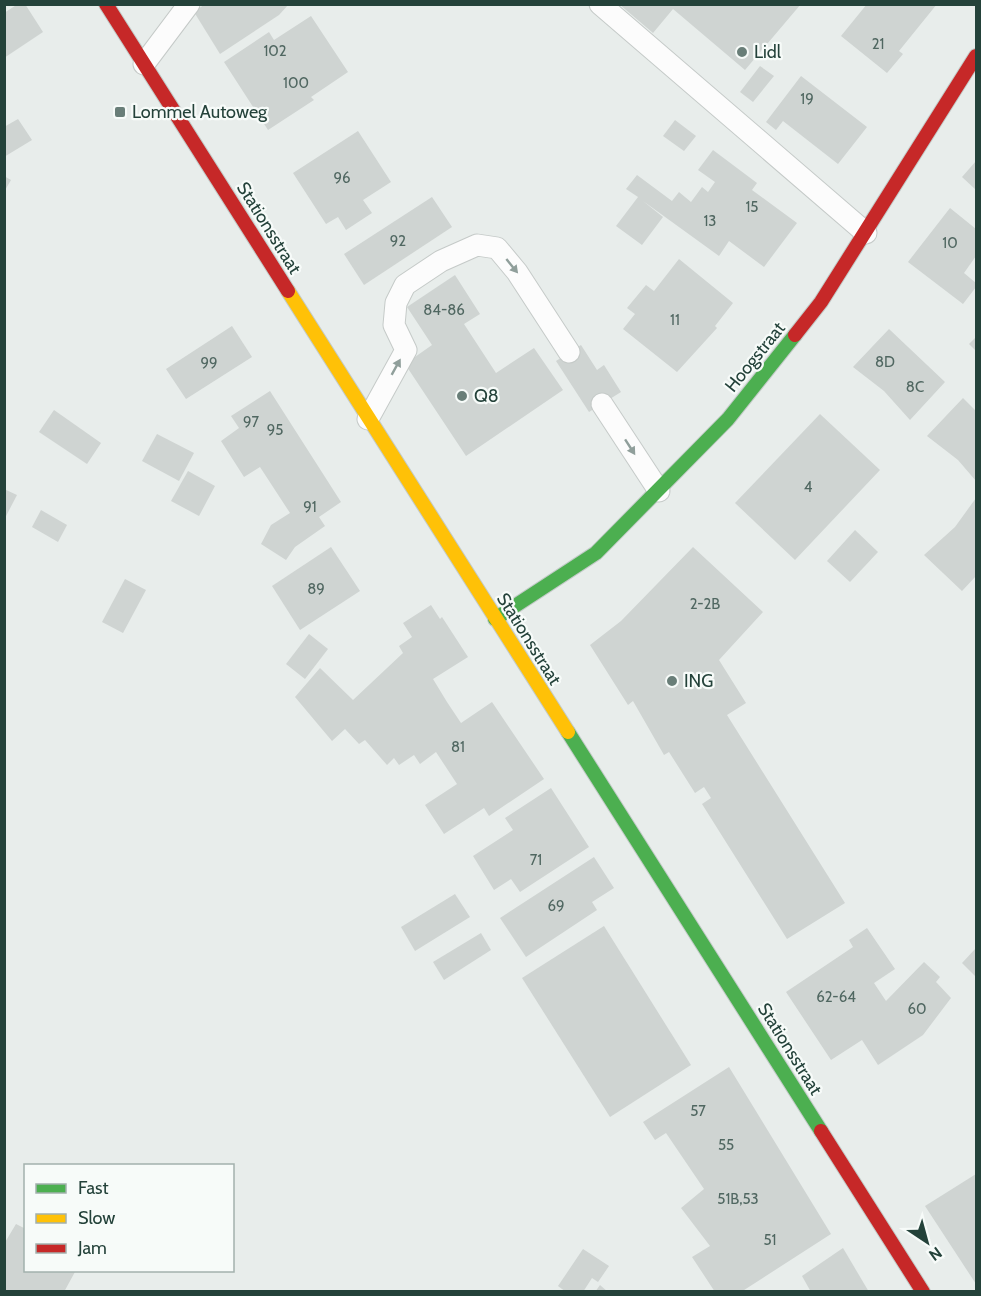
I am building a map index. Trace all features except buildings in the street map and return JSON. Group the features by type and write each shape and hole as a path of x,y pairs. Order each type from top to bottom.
{"main road":[{"name":"Stationsstraat","path":"106,4 923,1292"},
{"name":"Hoogstraat","path":"495,619 596,553 728,419 821,302 976,56"}],"lane":[{"path":"144,64 189,4"},
{"path":"600,4 866,233"},
{"path":"368,419 406,350 394,325 396,303 405,285 441,261 477,245 496,248 517,272 569,352"},
{"path":"602,404 659,491"}],"traffic: fast":[{"path":"495,619 596,553 728,419 795,335"},
{"path":"568,732 821,1131"}],"traffic: slow":[{"path":"288,291 568,732"}],"traffic: jam":[{"path":"106,4 288,291"},
{"path":"795,335 821,302 976,56"},
{"path":"821,1131 923,1292"}],"place":[{"name":"Lidl","path":"742,52"},
{"name":"Lommel Autoweg","path":"120,112"},
{"name":"Q8","path":"462,396"},
{"name":"ING","path":"672,681"}]}
